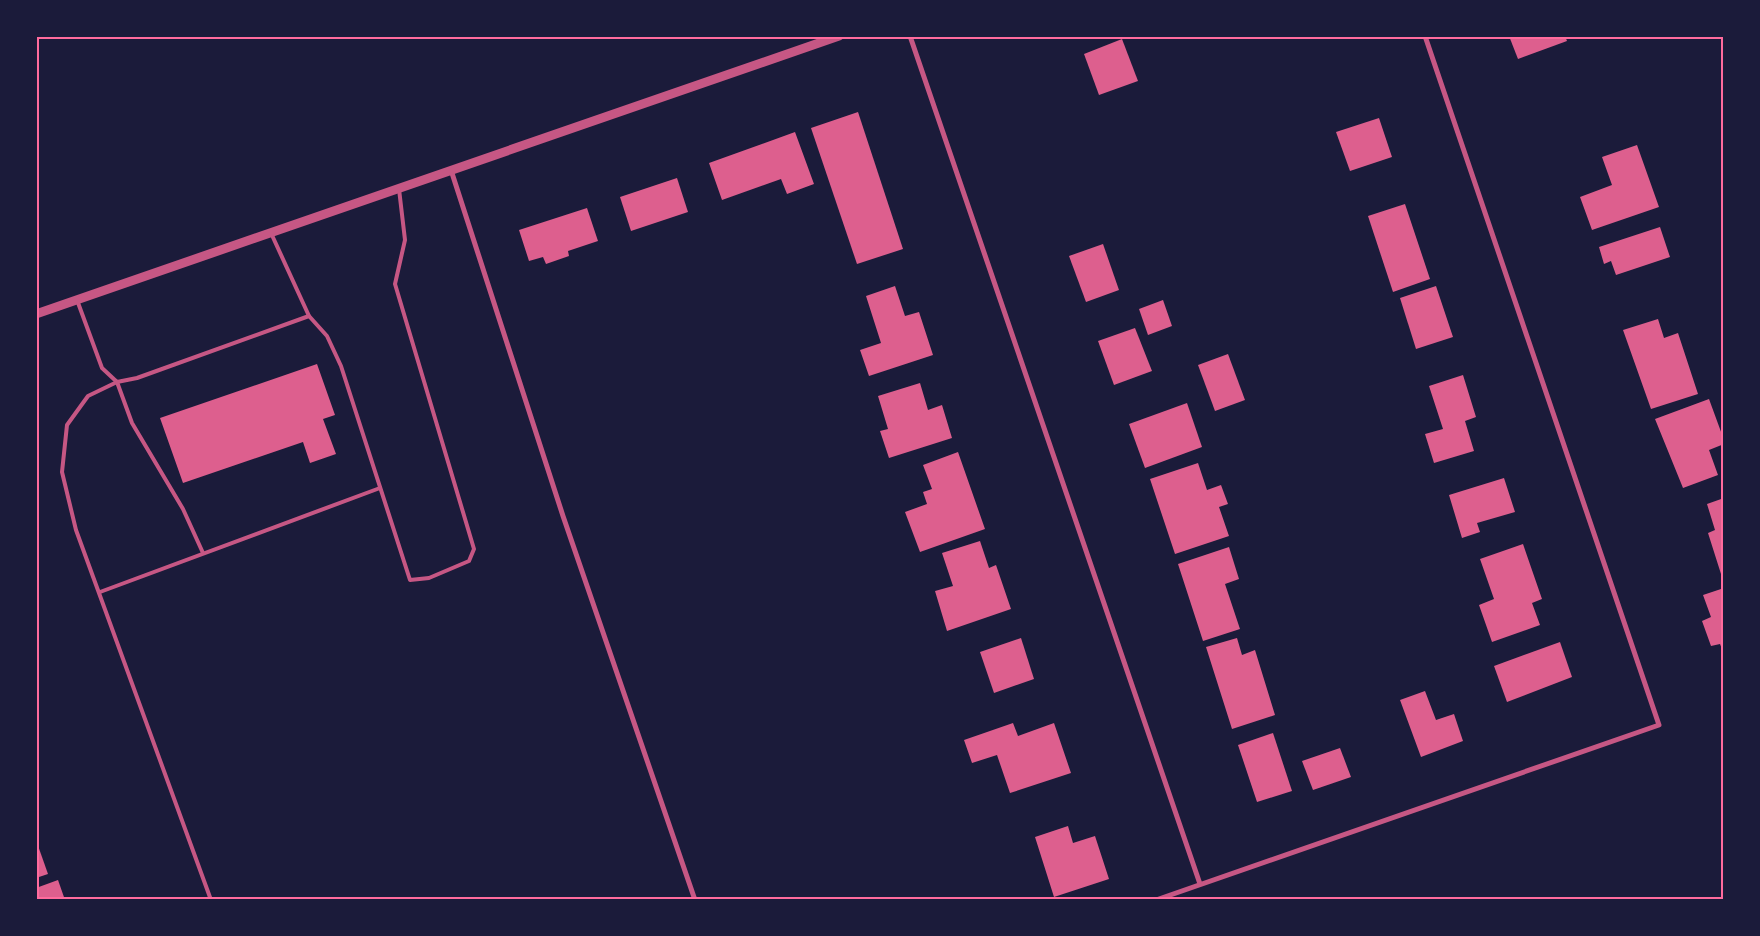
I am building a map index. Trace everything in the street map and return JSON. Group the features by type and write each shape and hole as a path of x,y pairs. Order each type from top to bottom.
{"street":[{"path":"36,314 839,36"},
{"path":"910,36 1200,884"},
{"path":"1156,900 1659,725 1425,36"},
{"path":"451,170 563,516 695,900"}],"lane":[{"path":"271,233 309,316 327,336 341,366 410,580 429,578 469,561 474,549 395,284 405,240 398,189"},
{"path":"76,300 102,368 117,382 132,422 183,509 203,553"},
{"path":"212,900 76,530 62,472 67,425 88,396 117,382 137,378 309,316"},
{"path":"100,592 380,488"}],"building":[{"path":"1509,36 1565,36 1567,41 1518,59"},
{"path":"1122,39 1138,81 1099,95 1084,54"},
{"path":"858,112 903,249 857,264 811,128"},
{"path":"1379,118 1392,157 1350,171 1336,132"},
{"path":"795,132 814,184 787,194 781,179 722,200 709,163"},
{"path":"1637,145 1659,207 1592,230 1580,197 1612,185 1602,157"},
{"path":"677,178 688,212 631,231 620,197"},
{"path":"1405,204 1430,279 1393,292 1368,216"},
{"path":"587,208 598,241 568,251 569,256 546,264 543,257 529,261 519,230"},
{"path":"1660,227 1670,257 1616,275 1611,261 1604,264 1599,247"},
{"path":"1103,244 1119,290 1086,302 1069,256"},
{"path":"895,286 905,316 919,312 933,355 869,376 860,350 881,343 866,296"},
{"path":"1436,286 1453,337 1416,349 1400,298"},
{"path":"1163,300 1172,326 1148,335 1139,309"},
{"path":"1658,319 1664,338 1678,333 1698,394 1651,409 1623,330"},
{"path":"1135,328 1152,371 1114,385 1098,341"},
{"path":"1228,354 1245,400 1215,411 1198,365"},
{"path":"317,364 335,415 323,419 336,454 310,463 303,442 183,483 160,418"},
{"path":"1463,375 1476,417 1465,421 1474,451 1434,463 1425,434 1443,429 1429,386"},
{"path":"920,383 928,410 942,405 952,438 889,458 880,431 888,429 878,396"},
{"path":"1709,399 1724,440 1724,444 1709,450 1718,475 1683,488 1655,419"},
{"path":"1187,403 1202,447 1145,468 1129,424"},
{"path":"958,452 985,529 920,552 905,512 927,504 923,492 932,489 923,465"},
{"path":"1198,463 1207,490 1221,485 1228,504 1219,507 1229,536 1175,554 1150,479"},
{"path":"1504,478 1515,512 1477,523 1480,532 1462,538 1449,495"},
{"path":"1724,498 1724,573 1721,574 1708,533 1715,530 1707,504"},
{"path":"980,541 989,568 996,565 1011,609 947,631 935,591 953,586 942,553"},
{"path":"1523,544 1542,599 1532,603 1540,625 1492,642 1479,605 1494,599 1480,559"},
{"path":"1229,547 1239,579 1225,584 1240,629 1203,641 1178,564"},
{"path":"1724,588 1724,654 1720,644 1711,646 1702,621 1711,617 1703,595"},
{"path":"1021,638 1034,679 994,693 980,652"},
{"path":"1237,638 1242,655 1255,650 1275,715 1232,729 1206,647"},
{"path":"1560,642 1572,677 1507,702 1494,666"},
{"path":"1425,691 1436,720 1454,714 1463,741 1421,757 1400,700"},
{"path":"1013,723 1018,736 1054,723 1071,773 1010,793 997,755 972,763 964,740"},
{"path":"1273,733 1292,791 1257,802 1238,745"},
{"path":"1340,748 1351,777 1313,790 1302,761"},
{"path":"1068,826 1073,843 1095,836 1109,879 1054,897 1035,837"},
{"path":"36,840 48,874 36,878"},
{"path":"58,880 65,900 36,900 36,888"}]}
